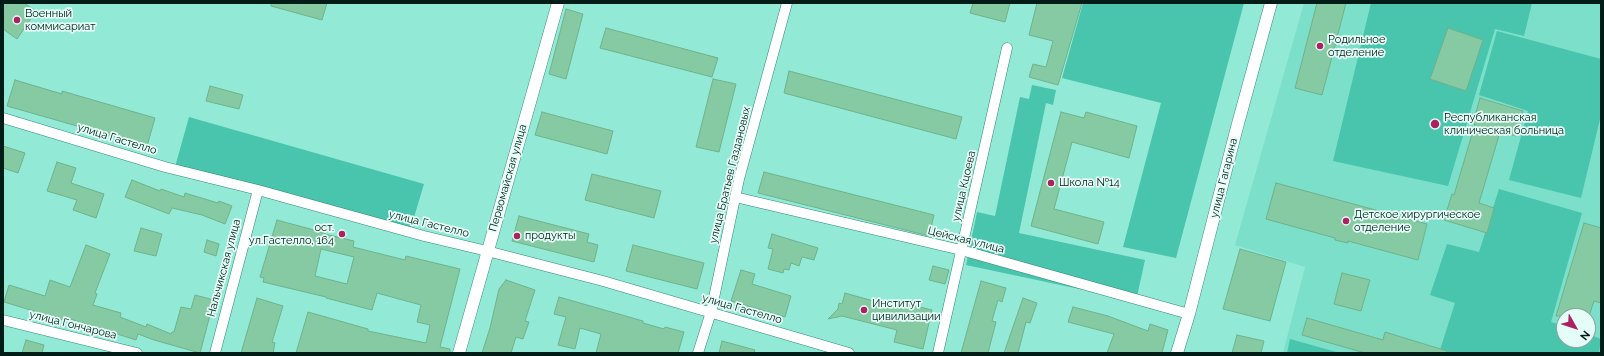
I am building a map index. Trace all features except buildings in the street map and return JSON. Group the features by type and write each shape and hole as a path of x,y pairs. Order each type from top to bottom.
{"street":[{"name":"Первомайская улица","path":"459,353 558,3"},
{"name":"улица Братьев Газдановых","path":"698,353 711,312 735,196 787,3"},
{"name":"улица Гагарина","path":"1177,353 1189,314 1236,131 1271,3"},
{"name":"улица Кцоева","path":"938,353 1007,48"},
{"name":"улица Гастелло","path":"3,118 165,167 258,190 424,236 603,281 849,353"},
{"name":"Нальчикская улица","path":"215,353 258,190"},
{"name":"Цейская улица","path":"735,196 961,250 1189,314"},
{"name":"улица Гончарова","path":"3,320 137,353"}],"shaded area":[{"path":"1083,3 1244,3 1176,258 1123,247 1161,103 1062,78"},
{"name":"Республиканская клиническая больница","path":"1304,3 1601,3 1601,353 1283,353 1305,267 1235,245"},
{"path":"1371,3 1532,3 1524,36 1495,29 1448,186 1333,161"},
{"path":"1497,31 1601,59 1601,115 1581,198 1509,180 1528,111 1479,95"},
{"path":"1032,85 1056,90 1053,105 1046,103 1019,233 1145,260 1136,301 966,265 977,212 995,216 1020,97 1029,99"},
{"path":"189,117 424,184 409,234 175,167"},
{"path":"1499,189 1582,213 1551,322 1556,324 1556,348 1596,348 1596,337 1601,339 1599,353 1439,353 1455,303 1430,295 1447,244 1479,252"},
{"path":"1290,339 1340,353 1287,353"}],"place":[{"name":"Военный коммисариат","path":"17,20"},
{"name":"Родильное отделение","path":"1320,46"},
{"name":"Республиканская клиническая больница","path":"1435,124"},
{"name":"Школа №14","path":"1051,183"},
{"name":"Детское хирургическое отделение","path":"1346,221"},
{"name":"ост. ул.Гастелло, 164","path":"342,234"},
{"name":"продукты","path":"517,236"},
{"name":"Институт цивилизации","path":"864,310"}]}
